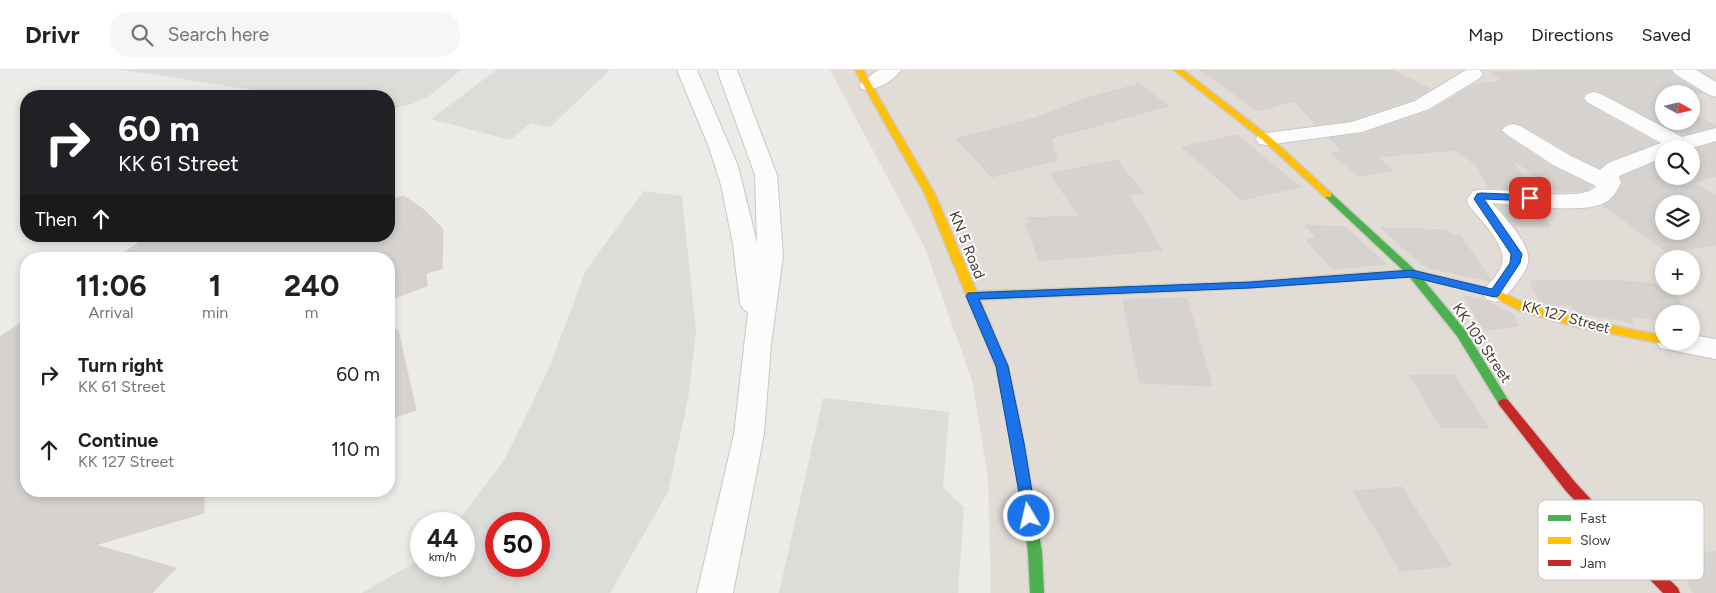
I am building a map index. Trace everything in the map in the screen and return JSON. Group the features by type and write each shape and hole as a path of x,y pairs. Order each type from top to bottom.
{"street":[{"path":"687,70 720,148 734,193 748,255 757,345"},
{"path":"715,593 750,434 757,345 770,256 766,175 727,70"},
{"path":"864,77 891,70"},
{"name":"KK 105 Street","path":"1178,70 1267,139 1412,274 1461,333 1510,412 1583,500"},
{"path":"1682,70 1716,91"},
{"path":"1267,139 1355,128 1422,104 1473,74"},
{"name":"KN 5 Road","path":"864,77 930,194 1002,366 1018,443 1035,552 1038,593"},
{"path":"1594,98 1657,140"},
{"path":"1513,130 1561,160 1610,183"},
{"path":"1694,140 1716,134"},
{"path":"1494,294 1515,263 1516,254 1510,242 1480,204 1479,199 1481,196 1530,198 1563,203 1589,201 1604,194 1610,183 1608,174 1616,168 1655,152"},
{"path":"972,296 1250,285 1412,274"},
{"name":"KK 127 Street","path":"1412,274 1494,294 1524,308 1574,322 1655,338"},
{"path":"1700,346 1716,349"},
{"name":"KK 105 Street","path":"1660,580 1673,593"}],"shaded area":[{"path":"123,70 461,70 428,97 396,108 395,90 253,90"},
{"path":"496,70 610,70 550,127 531,123 510,140 431,119"},
{"path":"830,70 1716,70 1716,593 991,593 988,478 972,381 925,248"},
{"path":"644,191 682,196 696,332 688,399 668,492 610,593 362,593 410,565 410,577 475,577 475,512 465,512 505,459 550,366 586,270"},
{"path":"823,398 949,412 943,488 964,507 958,593 779,593"}],"building":[{"path":"1200,70 1392,70 1431,89 1414,99 1352,120 1316,125 1294,101 1258,111"},
{"path":"1670,70 1674,76 1689,85 1655,85 1655,120 1602,92 1595,90 1586,92 1582,98 1586,104 1655,142 1655,144 1607,161 1600,168 1521,124 1512,122 1505,124 1501,129 1505,136 1552,167 1592,186 1587,190 1559,192 1513,160 1530,191 1488,188 1477,165 1454,150 1377,157 1393,170 1359,176 1331,153 1342,151 1329,138 1363,134 1430,111 1473,85 1502,81 1491,72"},
{"path":"1139,84 1169,106 1051,138 1057,160 992,177 956,139 1035,118 1084,99"},
{"path":"1700,117 1716,126 1682,135 1673,130 1700,130"},
{"path":"1237,135 1300,187 1242,200 1182,147"},
{"path":"1716,143 1716,176 1700,181 1700,147"},
{"path":"1117,160 1143,193 1129,195 1162,250 1039,261 1026,224 1030,224 1028,218 1079,216 1050,174"},
{"path":"1655,163 1655,185 1697,185 1716,196 1716,245 1681,250 1664,250 1603,205 1616,195 1623,184 1621,177"},
{"path":"404,196 424,210 443,229 442,269 426,273 427,286 395,298 395,252 125,252 139,242 395,242 395,198"},
{"path":"1497,205 1540,209 1550,227 1514,226"},
{"path":"1305,225 1345,227 1386,264 1333,269 1306,240 1316,238"},
{"path":"1381,228 1447,230 1451,235 1460,235 1490,279 1489,281 1427,267 1426,264 1422,265"},
{"path":"1530,281 1626,281 1655,284 1655,295 1676,295 1682,305 1655,305 1655,319 1628,316 1634,323 1577,312 1571,305 1551,305 1540,302"},
{"path":"1464,296 1488,302 1514,315 1518,326 1484,330"},
{"path":"1187,298 1212,386 1140,383 1123,300"},
{"path":"20,323 20,497 204,497 204,513 95,545 176,568 152,593 0,593 0,337"},
{"path":"395,330 398,330 416,410 395,417"},
{"path":"1410,375 1455,375 1488,428 1441,428"},
{"path":"1402,487 1452,566 1400,571 1353,491"},
{"path":"1716,551 1716,593 1694,593 1686,580 1704,580 1704,553"}],"traffic: fast":[{"path":"1328,195 1412,273 1461,333 1504,403"},
{"path":"972,296 1250,285 1325,279"},
{"path":"980,314 1002,366 1018,443 1035,552 1037,593"}],"traffic: slow":[{"path":"859,70 930,194 980,314"},
{"path":"1178,70 1267,139 1328,195"},
{"path":"1325,279 1412,273 1495,293 1524,308 1574,322 1655,338"}],"traffic: jam":[{"path":"1504,403 1583,500"},
{"path":"1660,580 1673,593"}],"route":[{"path":"1029,516 1018,443 1002,366 972,296 1250,285 1412,274 1494,294 1515,263 1516,254 1510,242 1480,204 1479,199 1481,196 1530,198"}]}
